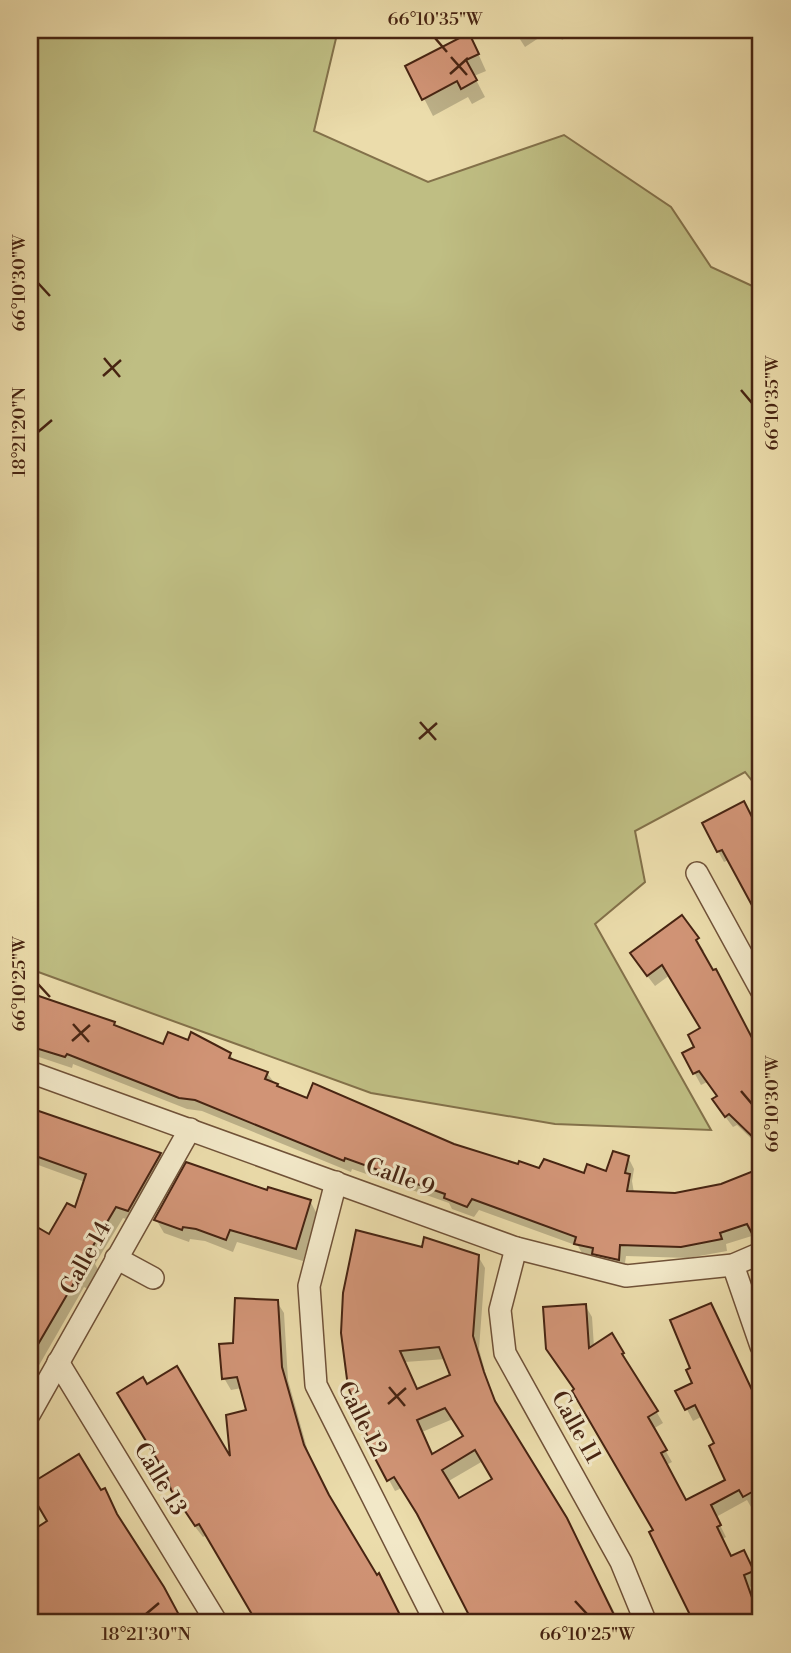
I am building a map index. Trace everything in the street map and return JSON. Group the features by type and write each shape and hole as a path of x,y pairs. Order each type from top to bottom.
{"street":[{"path":"697,873 761,990"},
{"name":"Calle 9","path":"30,1072 516,1248 626,1276 733,1265 761,1253"},
{"name":"Calle 14","path":"30,1413 190,1129"},
{"name":"Calle 12","path":"336,1182 309,1286 316,1385 436,1623"},
{"name":"Calle 11","path":"516,1248 500,1310 505,1353 621,1562 646,1623"},
{"path":"116,1258 153,1278"},
{"path":"733,1265 761,1346"},
{"name":"Calle 13","path":"58,1362 217,1623"}],"shaded area":[{"path":"30,30 338,30 314,131 428,182 564,135 671,207 711,267 761,290 761,792 745,772 635,831 645,882 595,924 711,1130 555,1124 371,1093 30,969"}],"building":[{"path":"469,33 479,54 466,60 477,80 461,89 457,81 422,100 405,66"},
{"path":"744,801 761,835 761,922 722,850 717,852 702,823"},
{"path":"682,915 699,938 696,940 713,970 716,969 761,1055 761,1145 729,1114 725,1117 712,1099 717,1096 699,1071 693,1074 682,1053 694,1047 688,1035 700,1028 662,965 647,976 630,953"},
{"path":"30,993 115,1022 114,1025 163,1044 168,1032 188,1040 191,1032 231,1053 229,1058 268,1072 265,1079 278,1084 277,1086 307,1098 313,1083 454,1144 518,1164 519,1161 539,1168 544,1159 584,1173 587,1164 606,1171 613,1151 629,1156 625,1173 630,1174 627,1191 675,1193 721,1184 756,1170 761,1183 761,1240 756,1241 747,1224 720,1233 722,1239 681,1247 620,1245 619,1260 592,1254 593,1248 574,1244 576,1237 472,1199 467,1207 444,1198 445,1194 345,1158 344,1161 195,1100 179,1098 67,1054 65,1057 32,1047 36,1040 30,1039"},
{"path":"30,1108 161,1153 128,1211 116,1207 87,1256 95,1260 83,1280 78,1276 30,1358 30,1223 49,1234 67,1203 75,1207 86,1174 30,1154"},
{"path":"186,1162 267,1190 268,1187 311,1200 296,1249 230,1230 226,1240 196,1229 183,1227 182,1230 154,1220"},
{"path":"356,1230 422,1247 424,1237 479,1255 473,1336 484,1372 495,1401 567,1518 618,1623 473,1623 417,1514 394,1477 387,1481 368,1445 370,1443 348,1387 341,1333 343,1293","holes":["439,1347 450,1375 417,1389 400,1351","445,1408 463,1436 432,1454 417,1420","475,1450 492,1479 459,1498 442,1470"]},
{"path":"235,1298 278,1300 282,1367 304,1445 329,1495 377,1575 379,1573 404,1623 257,1623 199,1524 195,1526 171,1490 167,1476 117,1393 143,1377 147,1384 177,1366 230,1456 226,1415 246,1410 237,1377 222,1379 219,1344 233,1343"},
{"path":"711,1303 761,1409 761,1487 743,1497 739,1490 711,1505 721,1525 717,1527 731,1556 744,1550 754,1571 744,1575 761,1623 694,1623 649,1532 653,1530 572,1391 574,1389 546,1349 543,1307 586,1304 589,1348 612,1333 658,1411 648,1417 667,1450 661,1453 686,1500 725,1480 709,1446 714,1443 695,1405 685,1410 675,1391 692,1383 686,1370 690,1368 670,1320"},
{"path":"79,1454 101,1490 105,1488 117,1514 164,1587 178,1613 175,1623 130,1623 126,1616 115,1623 30,1623 30,1532 47,1521 30,1492 30,1484"}]}
